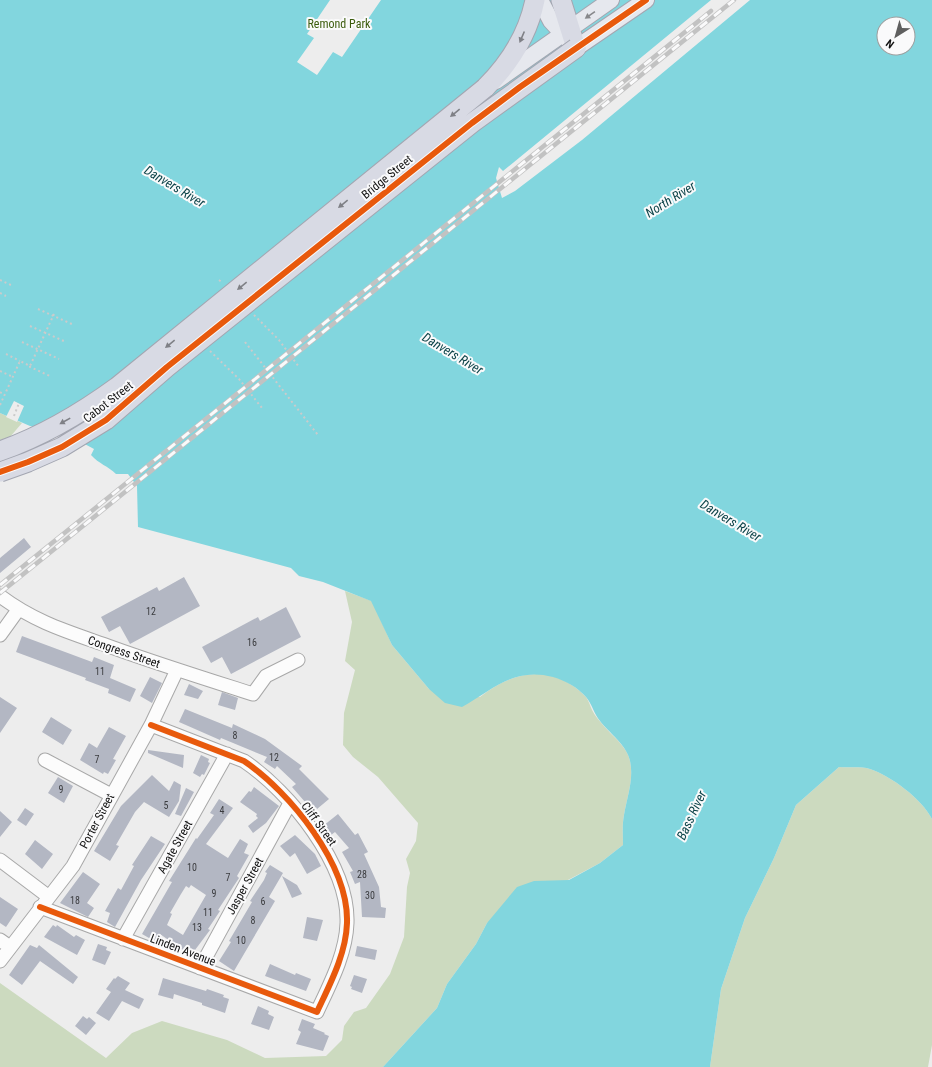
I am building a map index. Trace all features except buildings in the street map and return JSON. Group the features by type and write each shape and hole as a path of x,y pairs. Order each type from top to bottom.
{"highway":[{"name":"Bridge Street","path":"208,324 485,88 501,72 520,44 535,0"},
{"path":"561,0 566,32 576,48"},
{"name":"Bridge Street","path":"208,324 472,123 576,48"},
{"name":"Cabot Street","path":"0,451 34,437 76,415 208,324"},
{"name":"Cabot Street","path":"0,472 62,447 106,420 167,367 208,324"}],"main road":[{"path":"540,0 546,14 566,32"},
{"path":"485,88 611,0"},
{"path":"576,48 646,0"}],"street":[{"name":"Congress Street","path":"0,596 18,610 50,626 253,694 266,676 298,660"},
{"path":"0,635 18,610"},
{"name":"Porter Street","path":"0,961 5,944 40,908 73,866 151,724 178,670"},
{"name":"Cliff Street","path":"151,724 244,761 258,770 290,803 320,841 330,857 337,873 347,906 345,940 333,976 317,1012"},
{"name":"Agate Street","path":"123,939 227,754"},
{"path":"45,760 111,795"},
{"name":"Jasper Street","path":"200,968 290,803"},
{"path":"0,860 50,896"},
{"name":"Linden Avenue","path":"40,908 317,1012"}],"path":[{"path":"0,280 11,285"},
{"path":"219,280 225,285"},
{"path":"0,293 6,296"},
{"path":"38,309 74,325"},
{"path":"252,313 279,340 299,367"},
{"path":"30,366 54,315"},
{"path":"30,326 66,342"},
{"path":"22,342 59,359"},
{"path":"245,342 318,434"},
{"path":"206,348 239,379 262,408"},
{"path":"6,354 50,376"},
{"path":"0,404 20,361"},
{"path":"0,371 13,377"},
{"path":"0,392 4,395"},
{"path":"14,416 19,403"}],"green space":[{"path":"0,413 22,423 10,437 0,440"},
{"path":"345,591 372,601 392,645 429,689 480,697 506,681 520,676 533,674 547,675 560,679 573,686 586,697 594,714 623,746 630,761 631,781 623,818 623,845 600,863 487,923 476,944 447,984 437,1008 383,1067 0,1067 0,983 106,1058 132,1033 162,1021 227,1040 265,1058 326,1056 342,1040 344,1026 354,1012 366,1008 390,974 404,937 407,887 410,873 406,859 416,841 418,823 378,777 353,757 343,745 344,713 355,670 345,661 352,622"},
{"path":"839,767 866,768 887,777 914,796 932,819 932,1045 928,1067 710,1067 721,989 745,918 774,858 796,805"}],"water":[{"path":"0,0 330,0 307,34 314,38 297,62 317,75 333,52 342,57 381,0 711,0 503,171 499,167 496,178 502,198 515,191 582,140 750,0 932,0 932,819 914,796 905,789 878,772 863,768 839,767 796,805 774,858 745,918 721,989 710,1067 383,1067 437,1008 447,984 476,944 487,923 517,887 534,881 569,880 600,863 623,845 623,819 630,788 631,774 628,755 600,721 583,693 562,680 553,677 527,675 516,677 495,687 462,707 445,703 429,689 392,645 371,601 323,582 299,576 291,568 138,527 137,486 128,474 116,474 91,455 94,449 68,435 30,426 0,413"}],"pier":[{"path":"14,401 24,406 17,422 6,417"}],"railway":[{"path":"0,593 734,0"},
{"path":"0,585 711,11"}],"cycle path":[{"path":"0,472 62,447 106,420 167,367 472,123 520,87 646,0"},
{"path":"40,907 317,1012 332,980 344,946 347,923 345,901 338,878 327,854 314,832 297,811 280,791 262,774 244,761 151,725"}],"park label":[{"name":"Remond Park","path":"339,24"}],"water label":[{"name":"Danvers River","path":"175,186"},
{"name":"North River","path":"670,199"},
{"name":"Danvers River","path":"453,353"},
{"name":"Danvers River","path":"731,520"},
{"name":"Bass River","path":"691,815"}]}
